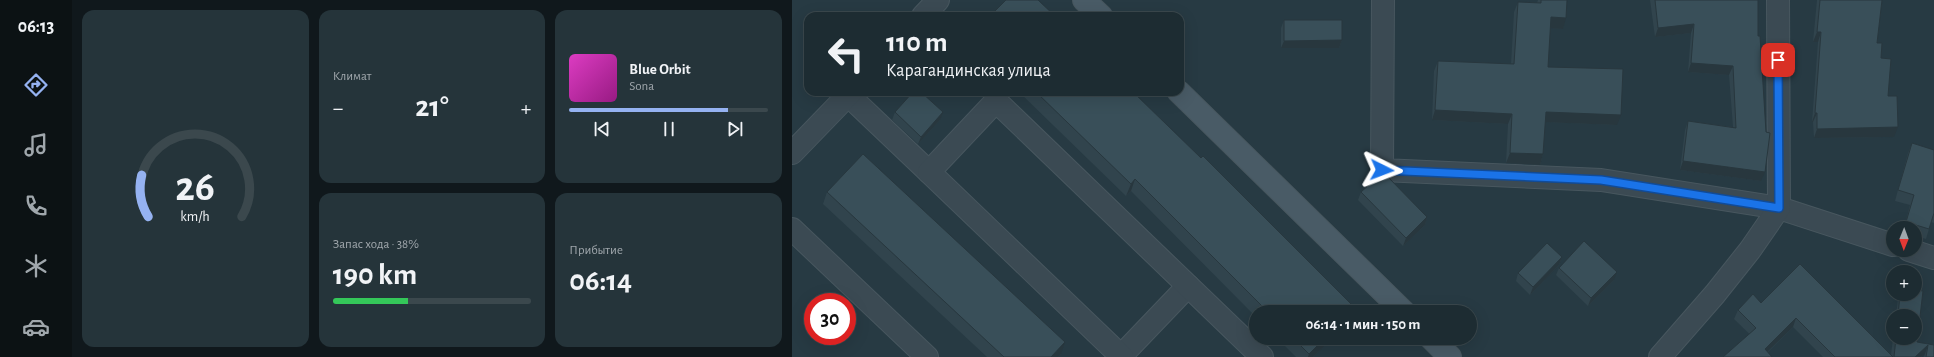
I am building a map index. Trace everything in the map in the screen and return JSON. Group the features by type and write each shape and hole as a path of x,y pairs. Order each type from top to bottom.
{"street":[{"path":"927,12 938,0"},
{"path":"1084,0 1097,12"},
{"path":"1383,0 1382,170 1601,180 1779,208 1886,243"},
{"path":"1660,357 1719,289 1779,208 1778,0"},
{"path":"792,153 846,96"},
{"path":"852,96 1121,357 1188,286"},
{"path":"1183,96 1397,305"},
{"path":"929,172 992,97 1262,357"},
{"path":"792,229 927,357"},
{"path":"1922,254 1934,258"}],"building":[{"path":"1006,0 1038,0 1051,12 994,12"},
{"path":"1541,0 1567,0 1566,18 1551,17 1548,67 1623,69 1621,115 1546,112 1543,154 1510,153 1512,114 1435,110 1438,61 1514,64 1518,2 1541,3"},
{"path":"1655,0 1758,0 1758,36 1760,36 1766,132 1770,133 1765,172 1683,161 1688,121 1736,128 1733,66 1691,63 1694,24 1658,28"},
{"path":"1820,0 1882,0 1877,43 1882,43 1881,58 1891,59 1888,96 1897,96 1898,127 1817,129 1817,113 1815,113 1821,32 1817,32"},
{"path":"1284,20 1342,20 1342,40 1284,41"},
{"path":"909,96 925,96 943,112 921,137 895,112"},
{"path":"1040,96 1137,96 1201,158 1203,156 1352,305 1261,305 1135,179 1131,184"},
{"path":"1912,143 1934,150 1934,213 1929,229 1922,227 1922,221 1906,221 1914,195 1898,190"},
{"path":"863,154 1065,342 1051,357 1004,357 827,192"},
{"path":"1381,174 1386,175 1427,217 1406,238 1361,192"},
{"path":"1584,241 1617,272 1591,298 1559,268"},
{"path":"1547,243 1562,257 1533,287 1518,273"},
{"path":"1800,264 1893,357 1835,357 1796,318 1765,349 1772,357 1723,357 1756,328 1738,310 1753,294 1761,303"},
{"path":"1899,301 1922,301 1921,309 1899,309"},
{"path":"1922,343 1934,345 1934,357 1926,357 1928,345 1915,357 1894,357 1895,345 1922,345"},
{"path":"1300,345 1318,345 1309,354"}],"route":[{"path":"1382,170 1601,180 1779,208 1778,60"}]}
